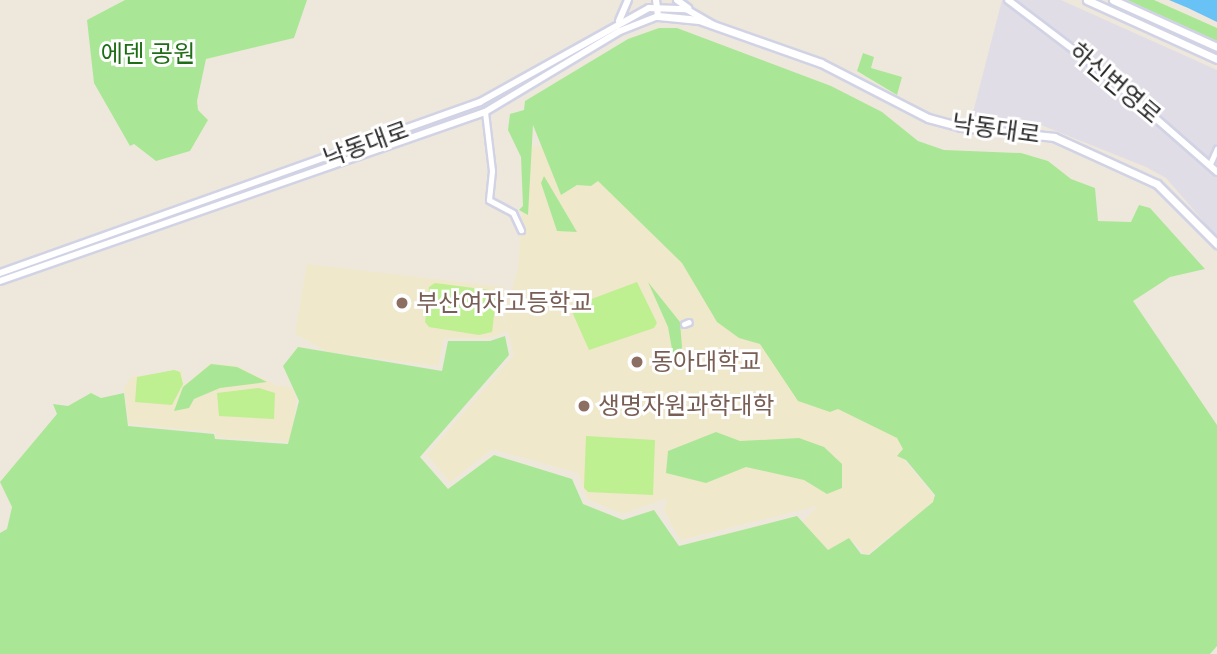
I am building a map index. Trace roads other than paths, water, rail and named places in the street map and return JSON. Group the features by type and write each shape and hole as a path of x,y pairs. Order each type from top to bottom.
{"main road":[{"path":"1087,0 1217,59"},
{"path":"1113,0 1217,47"},
{"name":"낙동대로","path":"655,17 684,16 821,64 928,118 961,127 1054,137 1157,184 1217,244"}],"street":[{"path":"619,22 628,0"},
{"path":"677,0 692,11"},
{"name":"하신번영로","path":"1008,0 1095,66 1217,172"},
{"path":"652,4 655,17"},
{"name":"낙동대로","path":"0,274 480,102 652,4 692,11 717,27"},
{"name":"낙동대로","path":"0,281 485,112 620,31 655,17"},
{"path":"480,102 485,112 492,170 489,200 513,213 521,230"},
{"path":"1210,164 1217,148"},
{"path":"282,173 285,182"}],"water":[{"path":"1169,0 1217,0 1217,22 1188,8"}],"place":[{"name":"부산여자고등학교","path":"402,303"},
{"name":"동아대학교","path":"637,362"},
{"name":"생명자원과학대학","path":"584,406"}],"park label":[{"name":"에덴 공원","path":"148,54"}]}
